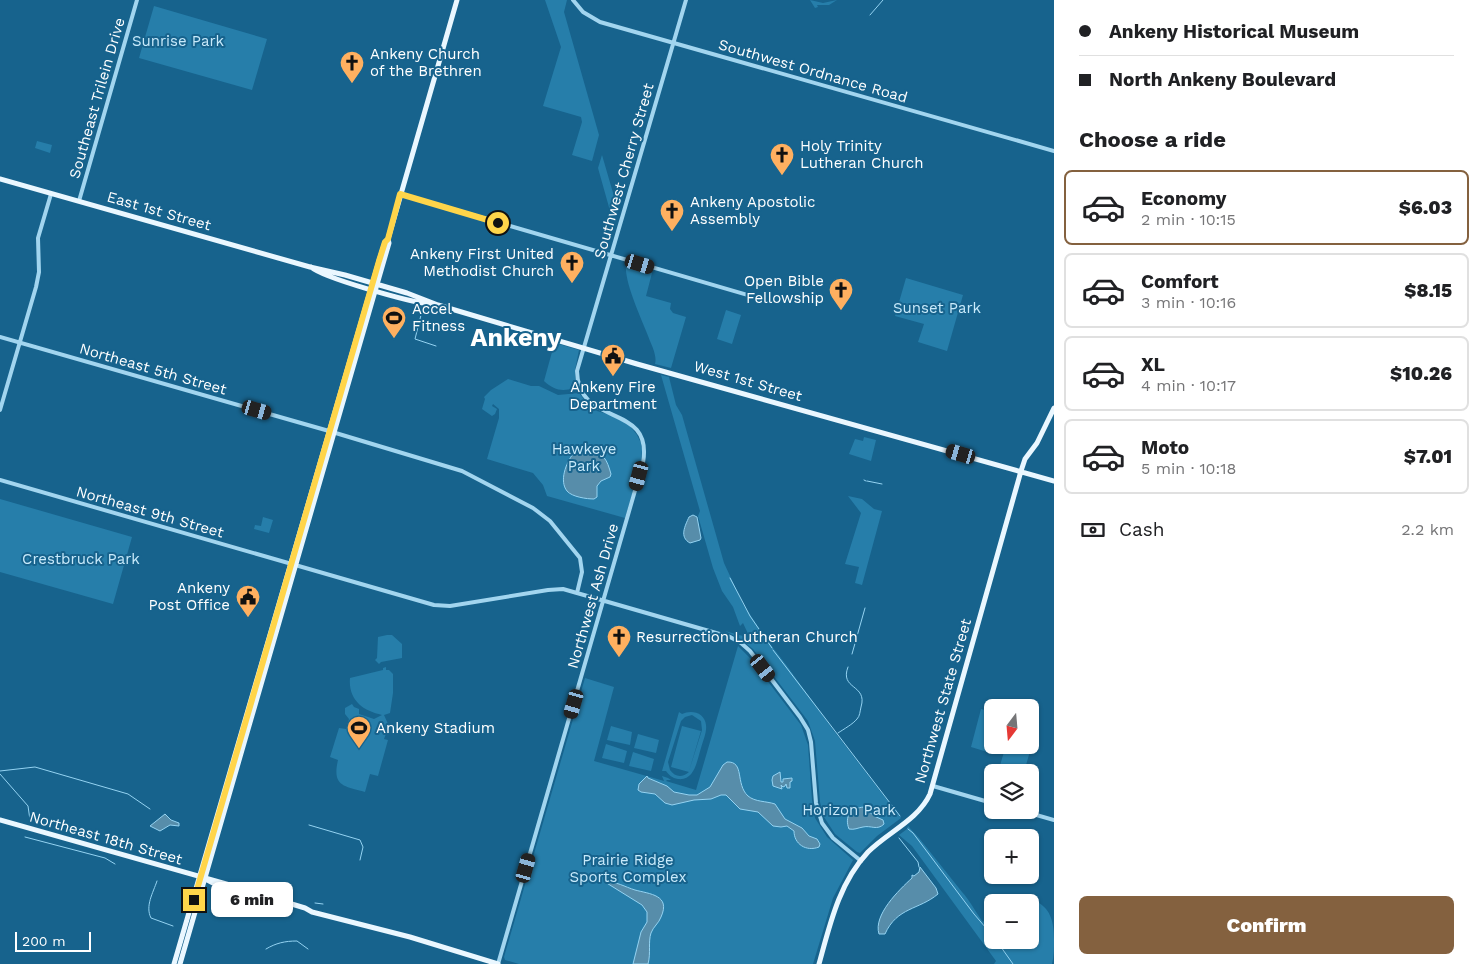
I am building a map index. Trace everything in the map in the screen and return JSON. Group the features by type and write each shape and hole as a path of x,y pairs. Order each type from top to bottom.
{"main road":[{"path":"180,964 331,431 374,287 389,244 388,239 400,194 457,0"},
{"name":"East 1st Street","path":"0,179 310,267 324,269 374,287"},
{"name":"West 1st Street","path":"374,287 407,293 435,304 583,348 1054,481"},
{"name":"Northwest State Street","path":"819,964 839,897 850,875 877,843 921,808 929,797 1021,471 1025,459 1036,443 1054,408"},
{"name":"Northeast 18th Street","path":"0,820 203,878 210,883 234,890 275,899 312,912 498,964"},
{"path":"174,964 203,878"}],"street":[{"name":"Southeast Trilein Drive","path":"79,202 137,0"},
{"name":"Southwest Ordnance Road","path":"573,0 583,12 596,20 1054,151"},
{"name":"Southwest Cherry Street","path":"583,348 686,0"},
{"path":"0,410 36,287 38,238 51,194"},
{"path":"400,194 765,300"},
{"name":"Northeast 5th Street","path":"0,337 331,431 462,471 541,513 559,531 576,552 582,563 582,576 577,593"},
{"name":"Northwest Ash Drive","path":"498,964 643,463 644,447 631,424 619,416 599,410 590,404 584,396 578,382 577,371 583,348"},
{"name":"Northeast 9th Street","path":"0,480 438,606 450,606 556,589 577,593 735,640 750,651 803,720 811,742 816,807 822,823 833,838 861,861"},
{"path":"933,786 984,800"},
{"path":"1039,816 1054,820"}],"green space":[{"path":"545,0 567,0 564,12 599,135 592,161 572,155 582,122 581,117 543,106 561,47"},
{"path":"810,0 823,3 837,0 829,5 817,5 818,7 815,8"},
{"name":"Sunrise Park","path":"154,6 267,39 252,90 139,58"},
{"path":"37,141 52,145 50,153 35,148"},
{"path":"602,155 618,210 614,225 598,168"},
{"path":"626,265 652,273 646,296 671,303 670,309 673,313 686,317 671,368 655,364 653,350 628,282"},
{"name":"Sunset Park","path":"906,278 963,295 947,351 918,342 924,324 895,316"},
{"path":"726,310 741,315 732,344 717,339"},
{"path":"552,342 579,350 574,388 558,389 544,381 552,352"},
{"name":"Horizon Park","path":"661,375 669,377 676,405 682,415 724,563 743,604 834,731 901,818 877,836 860,853 835,834 824,817 820,802 815,741 808,721 753,649 739,638 725,631 750,638 743,623 740,626 733,607 722,591 713,568 698,516 700,511"},
{"name":"Hawkeye Park","path":"508,379 531,386 539,386 558,395 579,393 597,411 614,416 630,426 641,443 642,450 641,464 625,518 547,496 543,485 533,473 487,459 499,418 499,409 493,404 492,406 497,409 492,416 482,409 484,397"},
{"path":"864,437 876,440 871,461 849,454 855,439 863,441"},
{"path":"848,496 862,499 874,509 882,511 862,585 855,583 859,567 845,564 861,513"},
{"name":"Crestbruck Park","path":"0,499 132,537 113,604 0,572"},
{"path":"263,517 273,520 269,533 254,529 255,525 261,526"},
{"path":"392,635 402,644 402,658 379,664 375,660 377,658 378,637"},
{"name":"Prairie Ridge Sports Complex","path":"738,646 750,658 801,725 808,745 815,818 827,837 853,860 833,898 813,964 519,964 505,960 504,957 585,678 614,687 594,761 664,781 662,776 671,780 666,781 696,790"},
{"name":"Ankeny Stadium","path":"386,667 386,670 393,674 390,713 384,715 389,726 384,739 388,740 378,776 370,774 365,792 341,784 337,775 338,760 330,757 339,728 346,729 349,719 345,714 345,708 352,704 359,709 359,714 374,719 382,715 369,711 358,703 351,692 350,678 383,670"},
{"path":"981,709 984,710 984,751 971,747"},
{"path":"679,712 682,714 694,712 701,715 705,721 706,731 692,773 684,779 678,779 666,771 662,771","holes":["692,715 701,721 702,730 689,771 701,731 682,726 671,767 689,772 681,776 676,775 670,770 668,762 681,721 685,717"]},
{"path":"611,726 632,732 630,745 607,740"},
{"path":"638,734 659,740 656,753 634,748"},
{"path":"606,744 627,751 624,763 602,758"},
{"path":"633,752 654,759 651,771 629,766"},
{"path":"1003,754 1029,754 1026,764 1000,764"},
{"path":"908,826 919,838 965,895 983,922 984,920 984,945 912,846 899,835"},
{"path":"1039,903 1044,907 1052,921 1054,933 1052,964 994,964 996,961 987,949 1039,949"}],"shaded area":[{"path":"598,453 604,458 611,474 610,477 601,481 597,486 597,497 594,499 572,495 567,491 564,482 566,467 573,454"},
{"path":"693,515 697,517 701,538 690,543 685,538 684,531 689,517"},
{"path":"727,762 736,765 744,791 748,796 775,804 785,819 802,828 809,836 817,839 820,844 819,847 805,848 796,840 794,831 787,826 773,826 758,812 740,809 726,795 672,805 665,803 655,794 638,790 639,784 647,776 667,786 674,792 697,795 710,787 723,765"},
{"path":"780,772 781,782 783,782 783,779 792,778 790,788 787,788 786,784 783,787 781,785 782,789 773,786 773,776"},
{"path":"864,807 874,816 883,820 884,824 876,827 849,829 847,820 852,811"},
{"path":"165,814 171,820 179,823 179,826 170,825 160,831 150,826"},
{"path":"920,867 936,888 938,894 902,914 890,925 885,934 879,934 878,927 883,911 894,896 912,878 912,875 914,876 919,872"},
{"path":"605,882 617,883 652,894 661,900 663,910 660,919 651,933 648,964 633,964 641,932 647,922 647,912 642,905"}],"waterway":[{"path":"870,15 883,0"},
{"path":"421,315 415,339 436,346"},
{"path":"867,481 882,484"},
{"path":"730,578 750,616 772,648"},
{"path":"852,654 865,608"},
{"path":"773,650 900,816"},
{"path":"838,733 857,719 861,707 861,694 847,680 848,667"},
{"path":"0,771 35,767 128,794 150,809"},
{"path":"0,774 28,806 30,820"},
{"path":"309,825 360,840 363,847 360,860"},
{"path":"908,829 984,926"},
{"path":"25,837 105,858 115,864"},
{"path":"899,838 918,862 919,867"},
{"path":"157,881 150,899 149,913 151,918 173,926"},
{"path":"315,903 323,904"},
{"path":"266,949 288,941 297,941 308,949"},
{"path":"1002,949 1013,964"}],"place":[{"name":"Ankeny Church of the Brethren","path":"352,84"},
{"name":"Holy Trinity Lutheran Church","path":"782,176"},
{"name":"Ankeny Apostolic Assembly","path":"672,232"},
{"name":"Ankeny First United Methodist Church","path":"572,284"},
{"name":"Open Bible Fellowship","path":"841,311"},
{"name":"Accel Fitness","path":"394,339"},
{"name":"Ankeny Fire Department","path":"613,377"},
{"name":"Ankeny Post Office","path":"248,618"},
{"name":"Resurrection Lutheran Church","path":"619,658"},
{"name":"Ankeny Stadium","path":"359,749"}],"district":[{"name":"Ankeny","path":"516,337"}],"route":[{"path":"194,900 312,486 400,194 498,223"}]}
